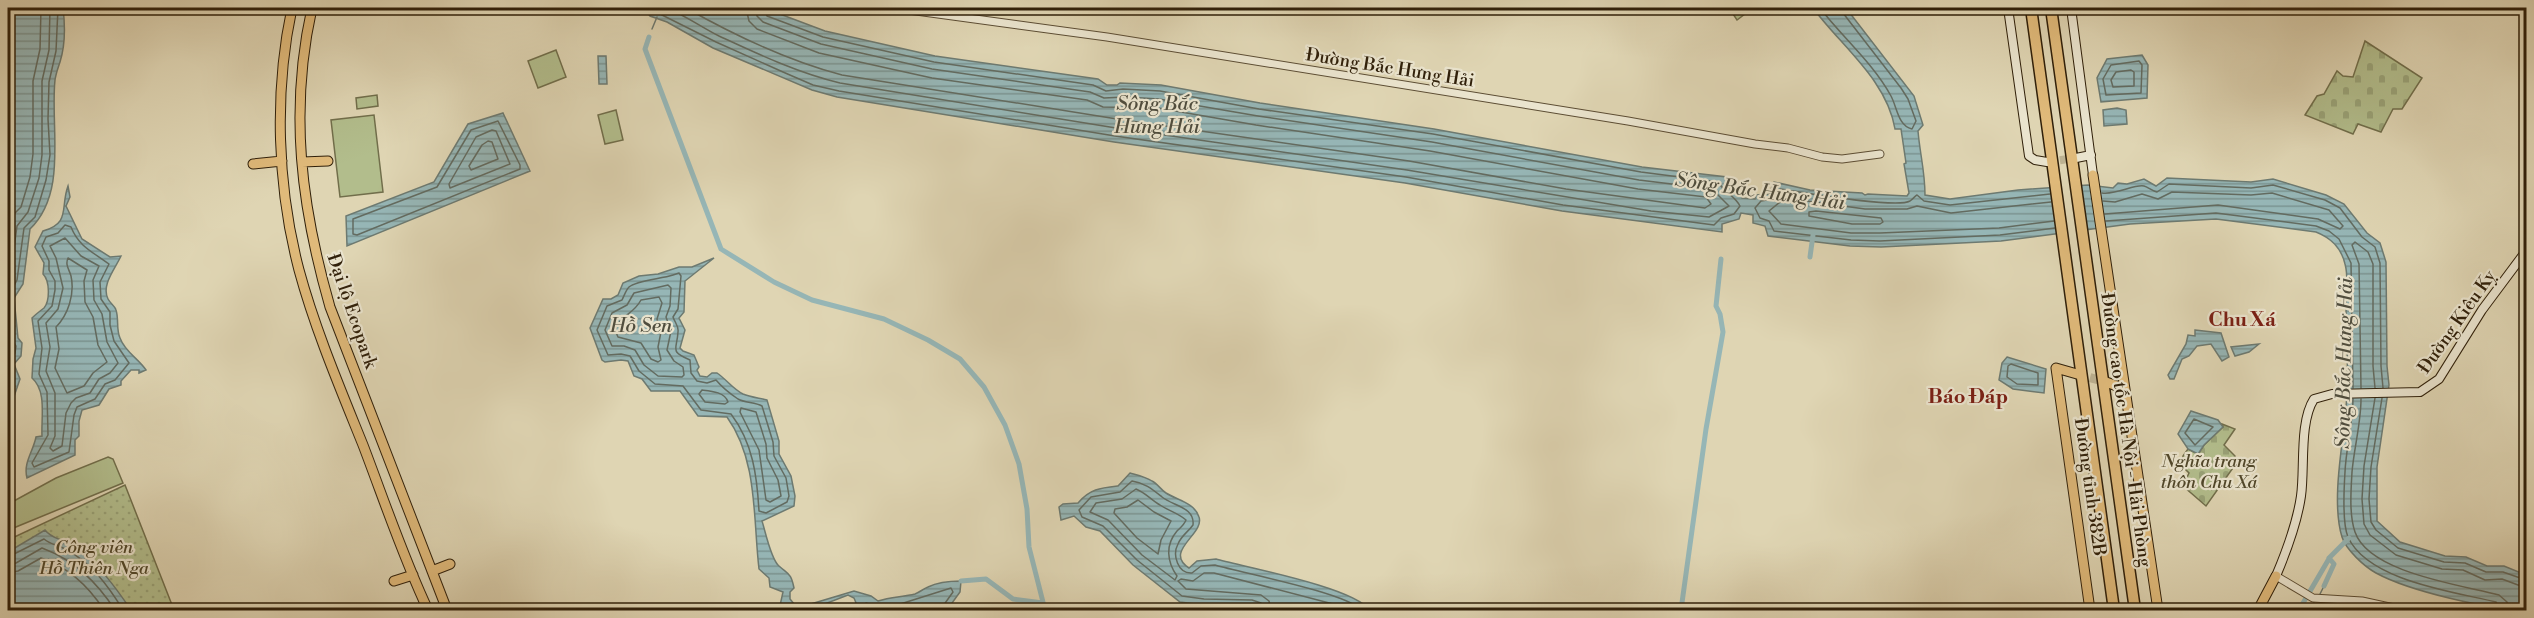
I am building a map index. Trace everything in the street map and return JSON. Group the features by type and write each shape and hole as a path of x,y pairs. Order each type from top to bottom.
{"highway":[{"name":"Đường cao tốc Hà Nội - Hải Phòng","path":"2031,8 2050,164 2114,610"},
{"name":"Đường cao tốc Hà Nội - Hải Phòng","path":"2051,8 2135,610"}],"main road":[{"name":"Đại lộ Ecopark","path":"292,8 284,67 282,161 288,221 299,270 315,320 426,610"},
{"name":"Đại lộ Ecopark","path":"312,8 305,42 300,112 303,194 309,223 330,307 447,610"},
{"path":"2008,8 2029,156 2050,164"},
{"path":"2071,8 2093,175 2158,610"},
{"path":"2074,160 2091,154"},
{"path":"253,164 282,161"},
{"path":"302,162 327,161"},
{"name":"Đường Kiêu Kỵ","path":"2276,576 2288,548 2301,498 2307,412 2314,399 2332,394 2420,392 2439,379 2482,310 2526,251"},
{"name":"Đường tỉnh 382B","path":"2077,374 2056,368 2090,610"},
{"path":"2106,382 2125,389"},
{"path":"432,571 450,564"},
{"path":"394,581 413,575"},
{"path":"2258,610 2276,576"},
{"path":"441,592 453,610"}],"street":[{"name":"Đường Bắc Hưng Hải","path":"894,8 1107,37 1788,148 1822,157 1842,159 1880,154"},
{"path":"2276,576 2313,598 2362,601 2403,610"}],"green space":[{"path":"1729,8 1753,8 1737,20"},
{"path":"2365,41 2422,78 2402,109 2393,109 2381,132 2358,124 2353,134 2305,115 2317,96 2324,94 2337,71 2343,76 2353,77"},
{"path":"556,50 566,77 538,88 528,61"},
{"path":"377,95 378,106 357,109 356,98"},
{"path":"616,110 623,140 605,144 598,115"},
{"path":"374,115 383,192 340,197 331,120"},
{"name":"Nghĩa trang thôn Chu Xá","path":"2222,424 2235,429 2224,445 2235,456 2235,465 2206,506 2183,486 2189,473 2182,466 2183,456 2188,449 2198,454 2223,427"},
{"path":"108,457 113,459 123,483 11,529 12,502 56,478"},
{"name":"Công viên Hồ Thiên Nga","path":"125,485 174,610 8,610 8,540"}],"water":[{"path":"8,8 63,8 64,28 62,56 55,80 53,178 42,214 30,229 23,284 14,298 18,338 22,343 21,356 14,364 20,379 8,414 10,34 8,32"},
{"name":"Sông Bắc Hưng Hải","path":"644,8 764,8 825,31 935,56 1098,79 1107,85 1120,83 1161,85 1260,103 1434,129 1642,167 1727,177 1726,186 1742,193 1742,198 1755,199 1756,195 1769,194 1774,182 1810,190 1907,196 1909,193 1901,129 1895,129 1883,95 1873,79 1813,8 1846,8 1914,96 1923,125 1918,131 1925,195 1950,199 2018,190 2088,185 2113,188 2118,183 2127,184 2144,179 2156,186 2167,178 2251,182 2273,179 2326,195 2344,204 2367,233 2380,243 2386,262 2389,385 2377,467 2377,521 2400,542 2445,556 2466,557 2487,566 2504,566 2526,575 2526,610 2492,607 2450,598 2390,580 2367,567 2344,542 2339,524 2338,495 2347,392 2347,275 2338,248 2331,240 2316,232 2216,219 2130,224 2001,241 1881,247 1850,246 1768,236 1765,226 1753,223 1753,215 1741,213 1739,219 1722,224 1722,232 1562,211 1405,183 1114,142 837,97 812,90 713,48 667,22 650,16"},
{"path":"2142,55 2148,65 2147,98 2101,102 2097,78 2107,59"},
{"path":"598,56 606,56 607,84 599,84"},
{"path":"2117,108 2126,110 2127,124 2104,126 2103,110"},
{"path":"503,113 530,171 347,246 346,216 434,182 468,124"},
{"path":"68,186 70,197 66,206 82,239 110,257 121,256 107,283 106,294 116,310 122,343 146,370 139,373 139,370 131,370 121,381 121,385 109,389 99,405 82,410 79,436 75,440 75,455 27,478 27,462 36,437 42,436 40,390 32,378 36,348 32,318 46,305 48,291 47,281 43,274 44,263 35,247 43,231 58,224 61,219"},
{"name":"Hồ Sen","path":"714,258 685,281 684,312 679,318 685,330 680,348 694,355 700,376 707,377 712,373 717,373 743,394 767,400 779,441 779,454 791,476 795,496 794,506 762,521 773,558 792,580 794,588 790,592 790,599 799,610 779,610 783,592 770,587 769,578 759,569 749,471 737,434 727,417 698,416 680,391 651,391 642,379 634,376 628,361 605,362 602,360 590,328 603,299 611,299 618,295 623,283 639,276 658,274 679,267 692,267"},
{"path":"2195,330 2221,333 2229,357 2222,361 2211,344 2197,346 2189,356 2182,359 2174,379 2170,379 2168,375 2186,344 2188,335 2195,336"},
{"path":"2259,344 2249,352 2235,356 2231,347"},
{"path":"2007,357 2046,369 2044,393 2013,389 1999,380 2002,363"},
{"path":"2191,411 2218,420 2223,427 2198,454 2188,449 2178,434"},
{"path":"1130,473 1150,480 1166,493 1190,505 1197,512 1199,523 1180,555 1182,562 1189,568 1197,561 1216,559 1323,586 1360,602 1369,610 1271,610 1251,606 1180,602 1133,565 1100,531 1086,527 1074,516 1061,520 1059,507 1063,504 1078,503 1096,490 1118,486"},
{"path":"45,530 79,550 96,565 131,610 8,610 8,552"},
{"path":"961,581 960,592 947,610 859,610 854,598 848,595 809,610 799,610 801,607 854,591 871,596 878,601 915,594 940,583"}],"pier":[{"path":"2075,183 2083,234 2062,236 2055,185"}],"waterway":[{"path":"652,29 657,17"},
{"path":"649,37 645,49 721,249 774,282 812,300 884,319 928,340 960,359 984,387 1005,425 1019,464 1027,509 1029,547 1045,610"},
{"path":"1810,257 1813,235"},
{"path":"1681,610 1706,429 1723,332 1716,306 1721,259"},
{"path":"2299,610 2330,557 2349,538"},
{"path":"2324,586 2334,564 2329,558"},
{"path":"961,581 986,579 1013,599 1043,603"},
{"path":"2320,594 2324,586"},
{"path":"2310,610 2314,602"}],"tunnel":[{"path":"2048,162 2075,158"},
{"path":"2077,374 2106,382"}],"district":[{"name":"Chu Xá","path":"2242,320"},
{"name":"Báo Đáp","path":"1968,397"}]}
